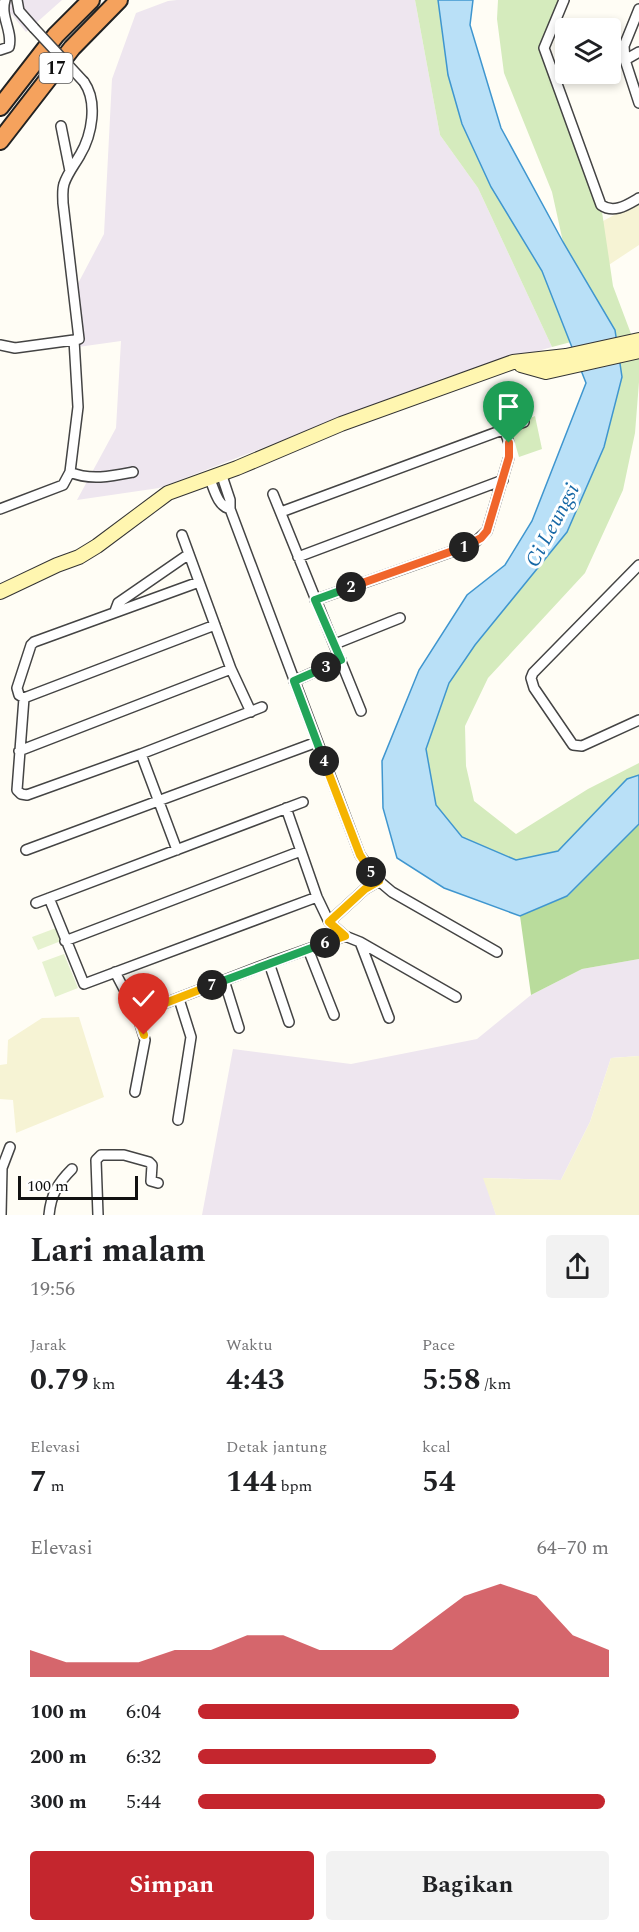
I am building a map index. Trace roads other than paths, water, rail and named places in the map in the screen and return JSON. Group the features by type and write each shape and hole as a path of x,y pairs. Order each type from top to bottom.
{"highway":[{"name":"17","path":"0,107 56,35 91,0"},
{"name":"17","path":"0,141 72,48 119,0"}],"street":[{"path":"0,50 9,47 11,40 3,14 5,0"},
{"path":"0,345 15,348 79,339 63,203 63,185 82,153 92,106 89,89 19,11 17,0"},
{"path":"564,0 544,48 601,205 607,209 623,208 639,198"},
{"path":"639,9 624,46 625,60 639,103"},
{"path":"625,60 639,52"},
{"path":"61,126 70,171"},
{"path":"0,509 63,485 70,472 78,407 74,340"},
{"path":"621,350 639,340"},
{"path":"0,592 79,557 168,493 340,424 513,362 567,362 621,350 639,351"},
{"path":"281,512 524,422"},
{"path":"315,600 473,544 487,531 509,457 509,443 504,429"},
{"path":"70,472 84,477 106,477 134,472"},
{"path":"215,475 220,504 230,509 360,855 379,881 392,892 497,952"},
{"path":"298,556 502,480"},
{"path":"273,494 361,711"},
{"path":"182,534 231,669 251,712"},
{"path":"115,611 118,603 189,554"},
{"path":"639,566 533,673 531,678 534,688 573,745 582,746 639,720"},
{"path":"24,698 19,695 16,688 31,645 115,611 199,582"},
{"path":"335,644 400,618"},
{"path":"24,698 215,625"},
{"path":"294,681 341,660"},
{"path":"18,751 231,669"},
{"path":"24,698 18,751 17,790 27,795 262,707"},
{"path":"26,850 316,742"},
{"path":"141,754 177,850"},
{"path":"36,903 303,802"},
{"path":"286,808 317,897 329,922 345,936 360,942 456,996"},
{"path":"65,941 301,851"},
{"path":"329,922 365,889 379,881"},
{"path":"49,898 84,984 317,897"},
{"path":"137,1014 345,936"},
{"path":"360,942 389,1018"},
{"path":"308,949 334,1016"},
{"path":"269,963 290,1022"},
{"path":"115,972 137,1014 145,1040 135,1092"},
{"path":"224,980 239,1028"},
{"path":"178,1120 190,1037 179,999"},
{"path":"1,1215 2,1168 10,1147"},
{"path":"98,1215 96,1160 101,1155 124,1155 151,1163 151,1181 158,1183"},
{"path":"50,1215 51,1200 55,1190 72,1169"}],"water":[{"name":"Ci Leungsi","path":"438,0 473,0 470,25 501,128 563,242 615,330 622,377 604,447 567,532 475,645 449,683 426,749 436,805 462,837 516,860 558,851 627,779 639,775 639,824 567,896 520,916 444,888 397,858 383,808 382,761 419,670 467,595 505,565 532,521 586,383 542,271 491,187 462,124 448,75"}]}
